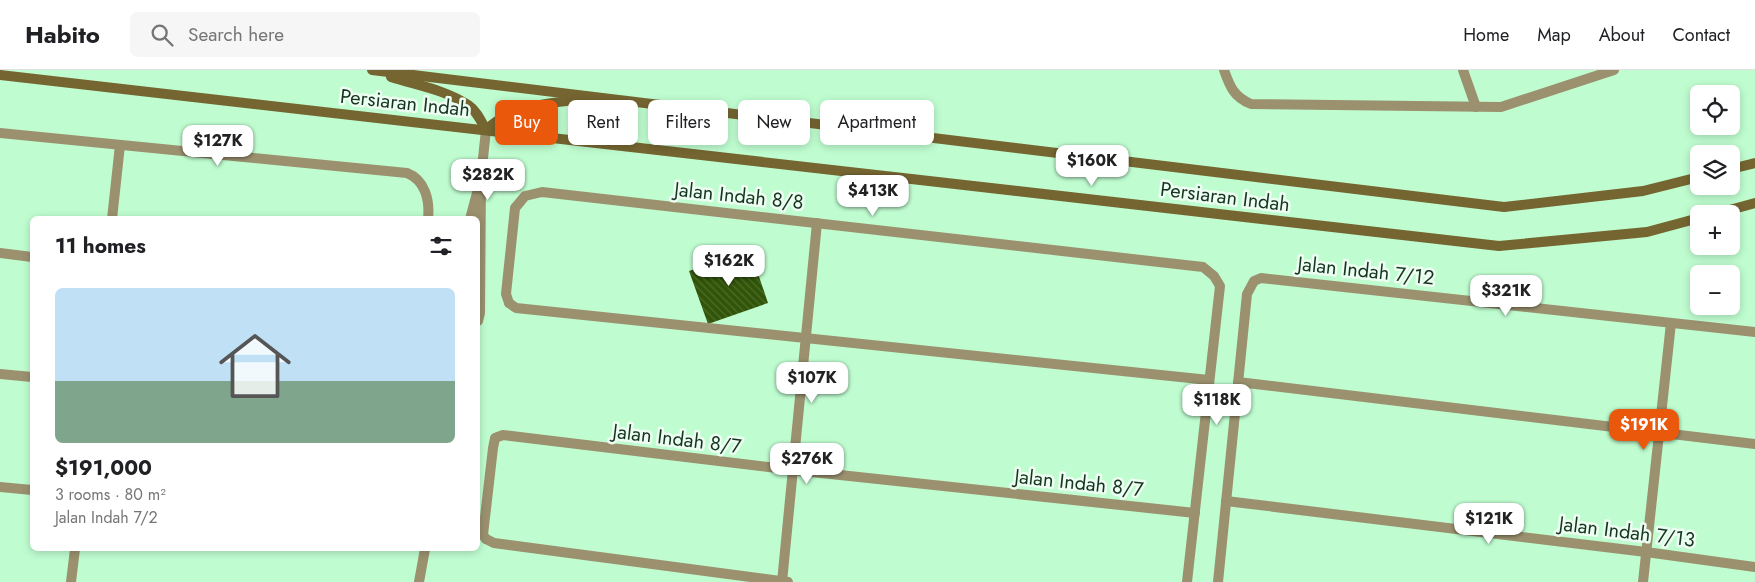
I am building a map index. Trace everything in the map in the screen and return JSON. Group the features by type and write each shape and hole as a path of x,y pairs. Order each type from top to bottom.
{"main road":[{"name":"Persiaran Indah","path":"371,70 1504,207 1643,191 1690,179"},
{"path":"371,70 446,94 469,105 478,115 486,130 497,119 509,112 532,106 597,97"},
{"name":"Persiaran Indah","path":"0,75 1499,246 1646,232 1690,220"},
{"path":"1740,167 1755,163"},
{"path":"1740,207 1755,203"}],"street":[{"path":"1224,70 1230,88 1238,99 1251,104 1501,108 1614,70"},
{"path":"1463,70 1476,107"},
{"path":"480,313 481,177 486,130"},
{"path":"0,133 407,173 417,177 423,185 428,215"},
{"path":"112,216 120,145"},
{"path":"471,216 481,177"},
{"name":"Jalan Indah 8/8","path":"807,340 516,308 508,303 506,294 515,208 525,196 542,192 1203,267 1214,276 1220,286 1210,380"},
{"path":"788,582 782,582 817,223"},
{"path":"0,253 30,257"},
{"name":"Jalan Indah 7/12","path":"1238,382 1247,294 1254,281 1261,278 1755,332"},
{"path":"1643,582 1671,323"},
{"path":"807,340 1210,380 1187,582"},
{"path":"0,374 30,377"},
{"path":"1218,582 1238,382 1755,444"},
{"name":"Jalan Indah 8/7","path":"782,582 494,544 483,535 495,438 503,435 793,470 1195,513"},
{"path":"0,487 30,490"},
{"name":"Jalan Indah 7/13","path":"1226,501 1755,567"},
{"path":"71,582 74,551"},
{"path":"419,582 424,551"}],"building":[{"path":"750,250 768,303 708,324 689,271"}]}
